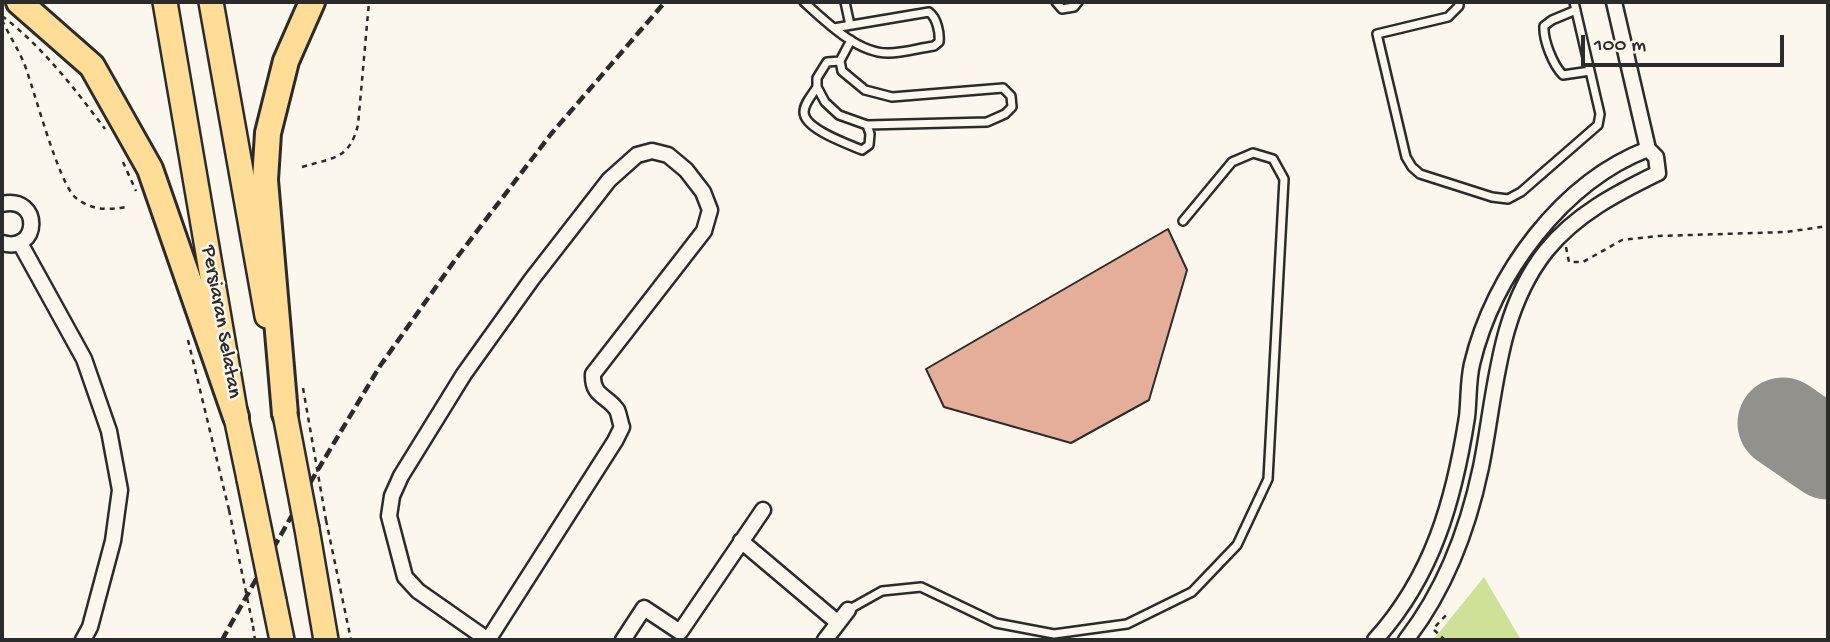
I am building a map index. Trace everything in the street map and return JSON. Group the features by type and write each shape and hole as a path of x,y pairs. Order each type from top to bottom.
{"highway":[{"path":"19,2 92,66 150,169 236,417"},
{"path":"285,414 266,168 268,133 286,61 312,2"}],"main road":[{"name":"Persiaran Selatan","path":"165,2 236,417 282,640"},
{"path":"211,2 285,414 317,524 326,640"}],"street":[{"path":"1406,640 1426,614 1471,511 1490,402 1506,332 1520,291 1546,251 1586,212 1658,173 1656,157 1648,149 1614,2"},
{"path":"1375,640 1405,602 1436,545 1455,484 1467,415 1472,364 1506,278 1532,237 1565,202 1630,156 1648,149"},
{"path":"652,151 668,155 686,170 703,192 710,211 704,231 593,374 593,385 617,410 622,427 488,640 418,592 405,577 389,516 392,496 464,374 531,279 609,180 637,155 652,151"},
{"path":"2,204 17,204 28,212 31,219 30,233 20,243 2,243"},
{"path":"20,243 84,359 109,431 120,490 113,541 90,627 83,640"},
{"path":"623,640 644,608 680,632 763,510"},
{"path":"741,541 837,622"},
{"path":"825,640 848,610"}],"lane":[{"path":"804,2 834,28 850,40 888,54 934,46 939,42 940,36 934,15 924,11 834,28"},
{"path":"845,2 850,25"},
{"path":"1056,2 1062,9 1074,7 1078,2"},
{"path":"1459,2 1459,6 1448,17 1377,34 1406,158 1420,174 1492,197 1508,199 1521,192 1598,125 1600,114 1575,6 1544,26 1543,34 1558,70 1563,75 1590,71"},
{"path":"840,61 827,62 817,78 817,87 825,103 839,115 867,125 987,122 1005,114 1012,107 1011,96 1003,88 892,97 864,90 842,71 840,61 850,40"},
{"path":"817,87 806,105 804,113 807,121 819,130 862,150 869,145 867,125"},
{"path":"848,610 882,591 921,587 996,623 1054,634 1128,624 1192,592 1237,545 1268,479 1284,179 1273,159 1253,153 1233,162 1183,221"}],"path":[{"path":"302,167 340,155 353,144 358,125 369,2"},
{"path":"2,18 15,25 70,84 110,136"},
{"path":"2,18 24,62 63,176 73,196 91,208 105,211 126,207"},
{"path":"121,159 138,195"},
{"path":"1563,234 1570,262 1583,262 1622,240 1658,236 1786,232 1828,226"},
{"path":"188,340 229,510 255,640"},
{"path":"303,388 317,524 351,640"},
{"path":"1445,640 1433,629 1448,612"}],"green space":[{"path":"1484,577 1521,640 1433,640"}],"building":[{"path":"1168,229 1187,270 1149,400 1071,443 944,407 926,369"}],"runway":[{"path":"1783,423 1828,454"}],"railway":[{"path":"222,640 310,483 380,366 455,260 551,134 665,2"}]}
